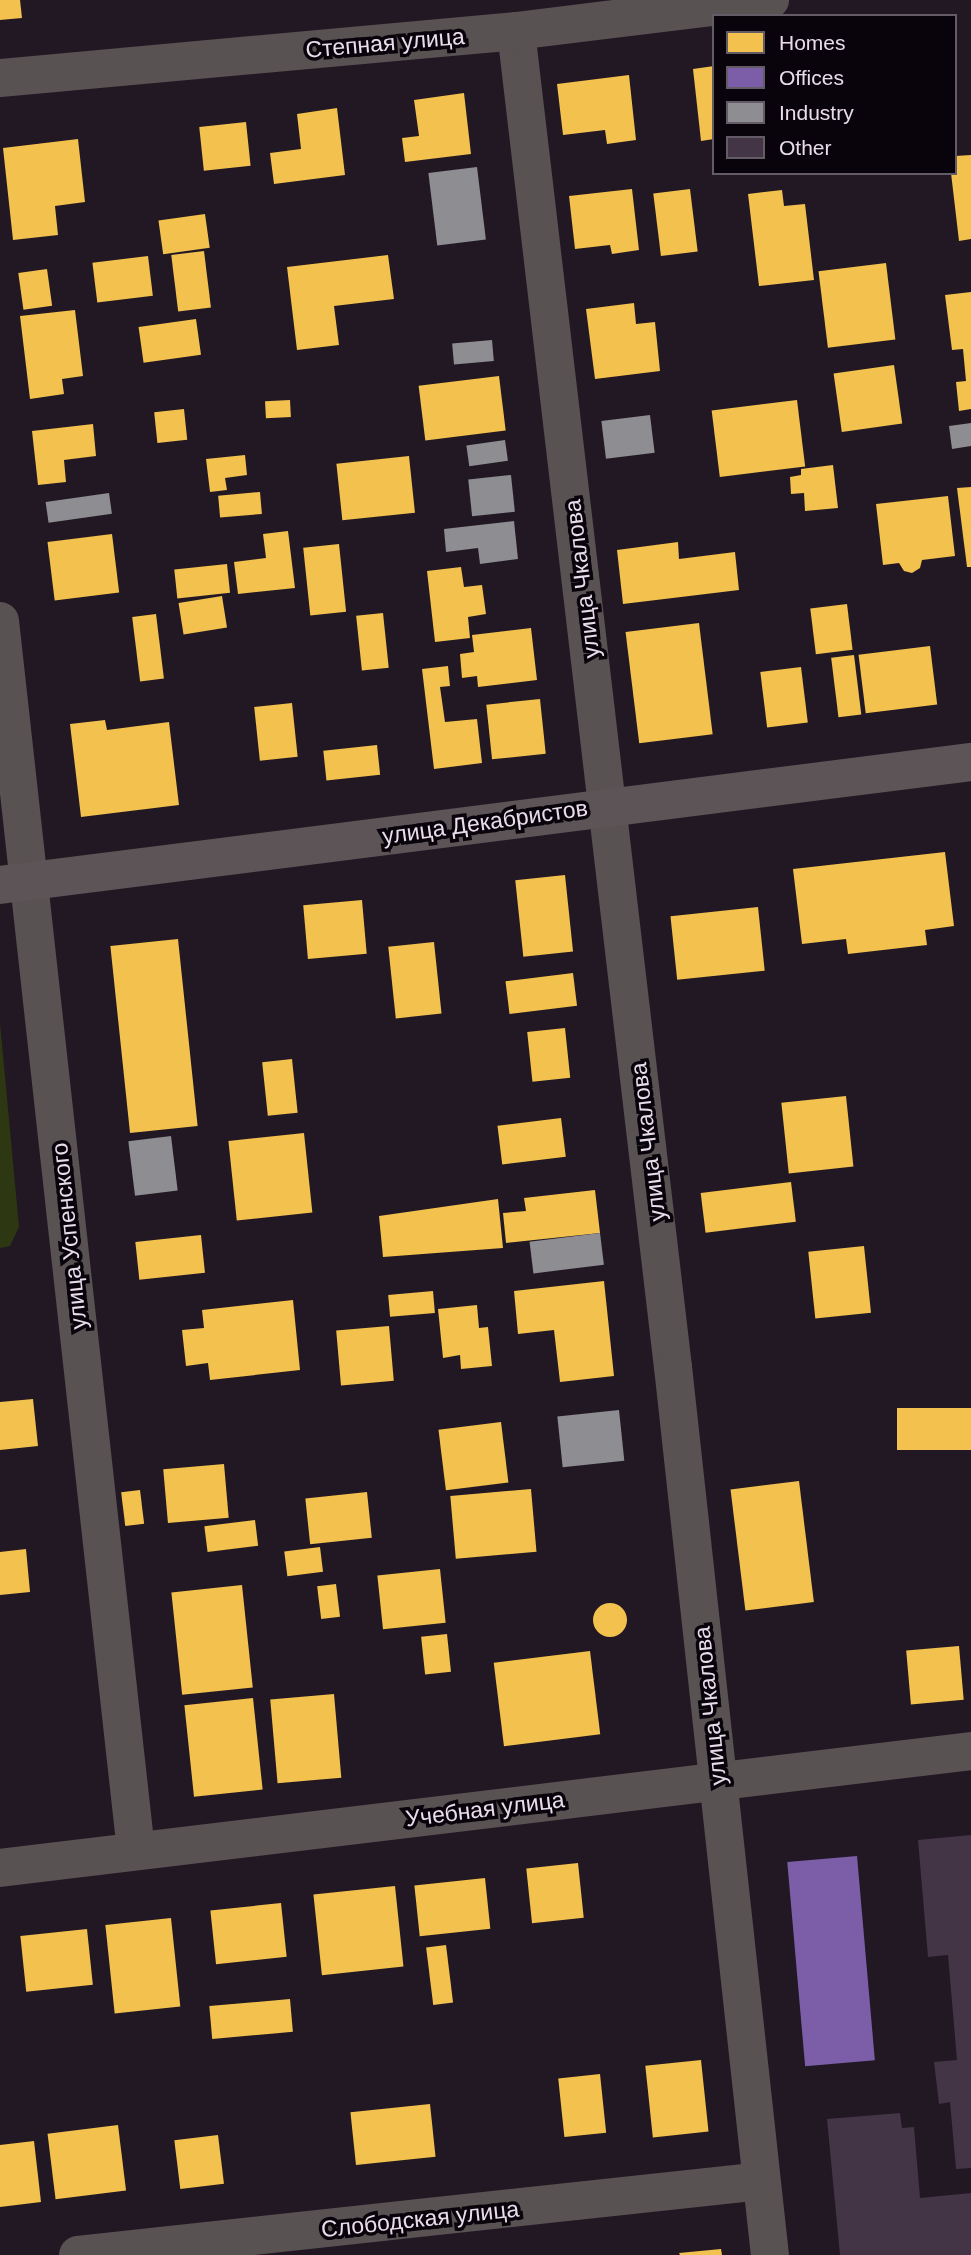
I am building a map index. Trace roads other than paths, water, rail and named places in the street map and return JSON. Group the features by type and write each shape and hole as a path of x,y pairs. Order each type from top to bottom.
{"street":[{"name":"Степная улица","path":"0,78 516,31 770,0"},
{"name":"улица Чкалова","path":"516,31 609,806 770,2255"},
{"name":"улица Успенского","path":"0,621 15,883 136,1851"},
{"name":"улица Декабристов","path":"15,883 971,762"},
{"name":"Учебная улица","path":"0,1868 971,1751"},
{"name":"Слободская улица","path":"78,2255 761,2181"}]}
